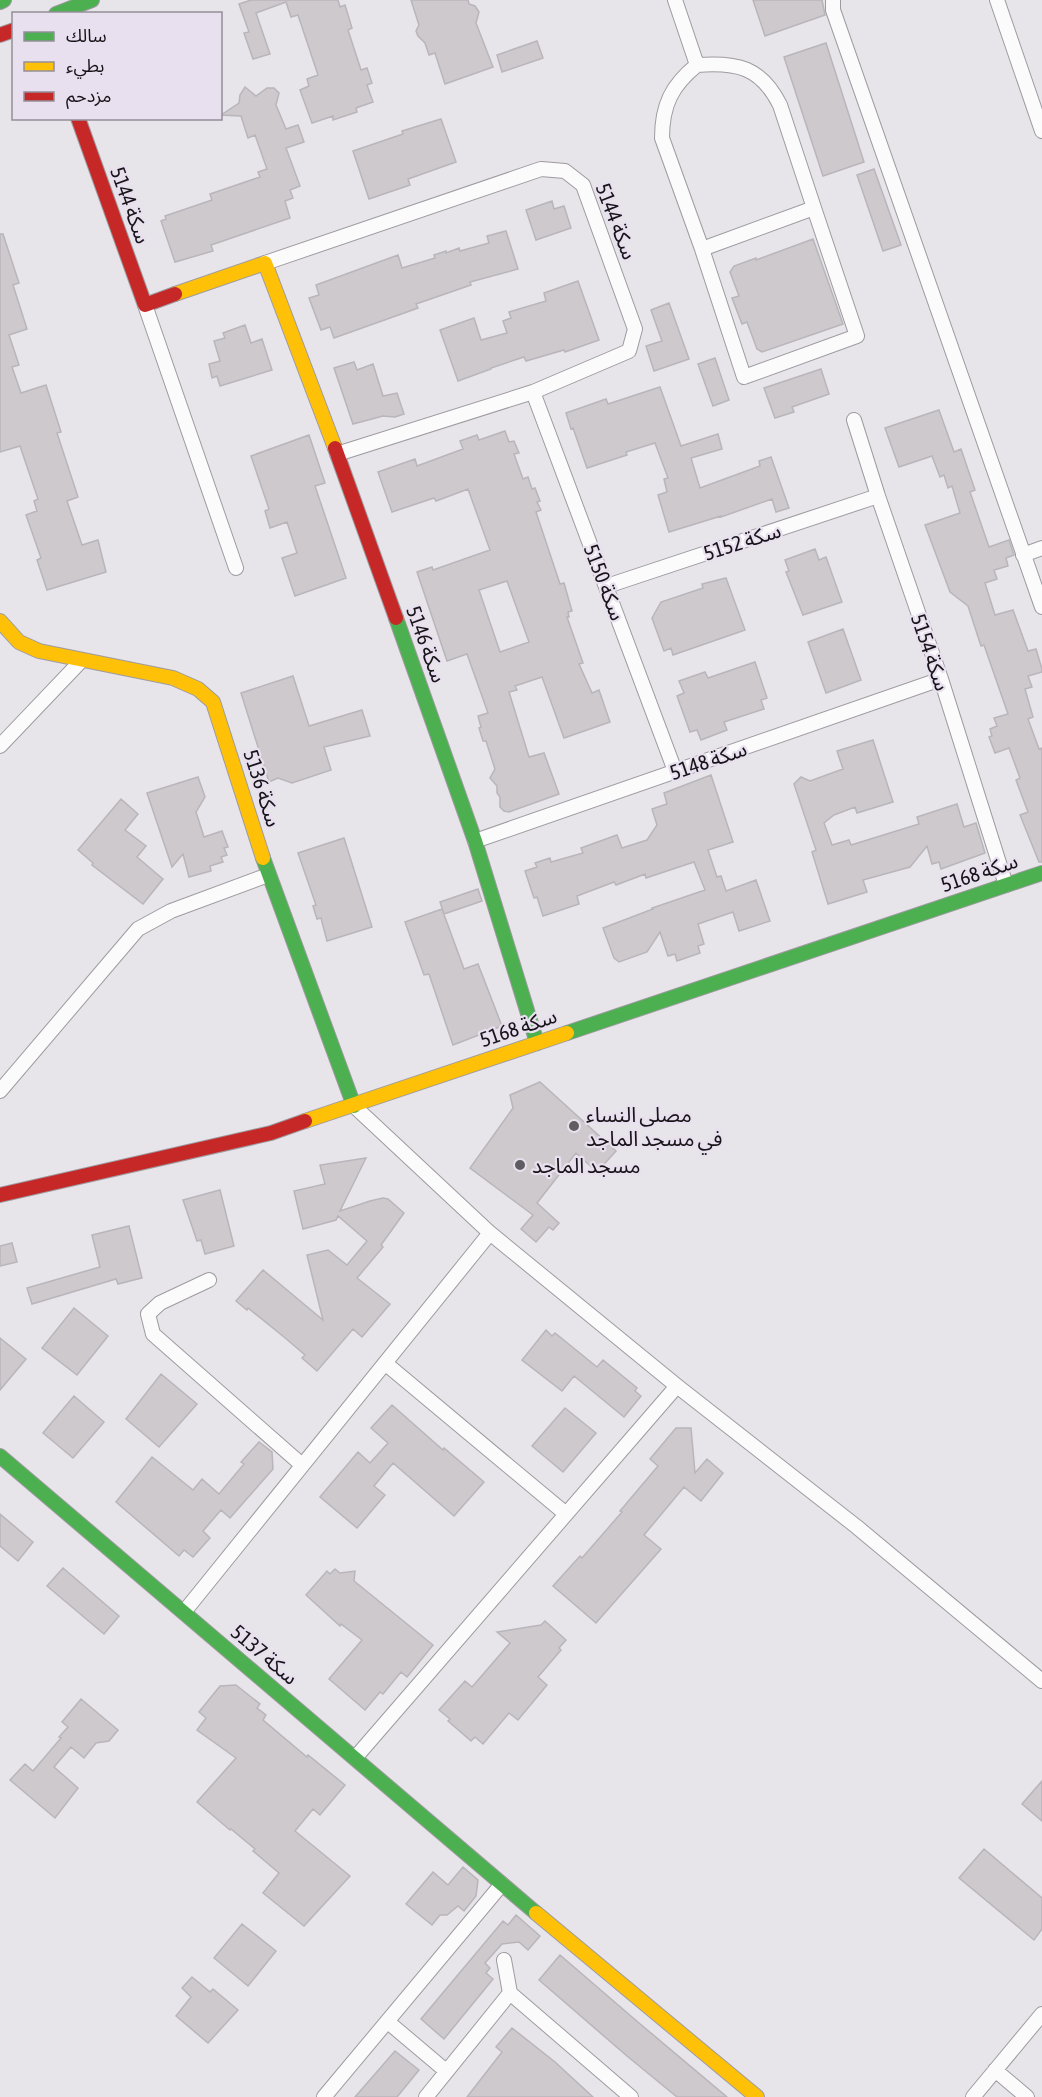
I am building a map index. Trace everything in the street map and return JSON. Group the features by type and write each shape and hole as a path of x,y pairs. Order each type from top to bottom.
{"street":[{"path":"0,2 4,0"},
{"path":"675,0 698,65"},
{"path":"833,0 833,10 1042,607"},
{"path":"997,0 1042,130"},
{"path":"62,12 82,6"},
{"path":"724,63 750,70 772,90 780,105 814,208 857,336 744,377 702,249 662,138 662,122 668,99 681,78 698,65 724,63"},
{"name":"سكة 5144","path":"79,120 236,568"},
{"name":"سكة 5144","path":"145,305 541,169 565,171 583,185 635,329 629,351 533,392 338,454"},
{"path":"702,249 814,208"},
{"name":"سكة 5146","path":"265,263 338,454 475,841 537,1043"},
{"name":"سكة 5150","path":"533,392 675,771"},
{"name":"سكة 5154","path":"854,420 941,679 1006,885"},
{"name":"سكة 5152","path":"607,586 878,496"},
{"path":"1023,555 1042,548"},
{"name":"سكة 5136","path":"0,621 19,642 39,651 173,678 198,688 213,702 268,875 354,1106"},
{"path":"0,746 81,661"},
{"name":"سكة 5148","path":"475,841 941,679"},
{"name":"سكة 5168","path":"0,1195 271,1133 1042,873"},
{"path":"0,1091 138,929 171,911 268,875"},
{"path":"354,1106 490,1233 677,1386 857,1527 1042,1681"},
{"path":"184,1612 490,1233"},
{"path":"209,1280 160,1303 148,1314 153,1334 302,1465"},
{"path":"385,1363 566,1514"},
{"path":"355,1758 677,1386"},
{"name":"سكة 5137","path":"0,1456 502,1884 757,2097"},
{"path":"324,2097 502,1884"},
{"path":"504,1960 510,1993 631,2097"},
{"path":"426,2097 510,1993"},
{"path":"973,2097 1042,2014"},
{"path":"388,2022 446,2071"},
{"path":"995,2070 1027,2097"}],"building":[{"path":"251,0 338,0 340,7 345,5 352,28 348,30 361,70 367,68 372,83 367,85 373,102 356,108 357,112 333,120 333,116 312,123 300,90 309,86 307,79 318,75 298,15 291,17 286,2 256,13 270,54 253,59 244,33 249,32 239,4"},
{"path":"411,0 468,0 469,4 475,6 479,12 476,23 493,67 445,84 435,53 429,55 425,43 418,36 416,31 419,25"},
{"path":"753,0 822,0 825,15 765,36"},
{"path":"537,41 543,58 502,72 497,55"},
{"path":"826,43 864,162 823,176 784,57"},
{"path":"245,87 256,96 267,88 274,88 279,93 276,105 286,129 298,125 304,142 286,148 300,186 290,190 293,198 285,201 290,218 211,245 213,251 175,262 161,221 166,219 165,216 212,200 210,194 260,177 258,172 267,169 255,135 248,138 241,116 222,115 239,103 240,95"},
{"path":"441,119 456,162 408,179 410,185 369,199 353,151 403,134 402,131"},
{"path":"874,169 901,245 883,251 857,175"},
{"path":"552,201 554,209 564,206 571,228 536,240 526,210"},
{"path":"506,231 518,269 470,282 471,285 416,304 418,308 334,338 330,327 321,330 309,298 319,295 316,285 398,255 402,268 435,258 434,255 446,251 446,253 459,248 460,251 489,243 487,236"},
{"path":"0,234 3,234 19,283 13,285 27,329 9,335 19,365 12,367 21,393 46,385 61,432 57,433 78,497 67,501 82,545 98,540 106,572 47,590 37,560 41,558 26,515 37,511 34,501 38,499 20,446 0,452"},
{"path":"813,239 843,324 762,352 757,349 747,322 742,324 732,298 739,296 730,272 734,266"},
{"path":"578,281 599,340 565,352 564,350 526,361 524,357 458,381 440,330 474,318 481,340 507,333 503,321 511,318 509,312 546,301 544,293"},
{"path":"669,303 689,359 654,371 646,346 662,341 651,310"},
{"path":"245,325 251,343 262,339 272,370 220,386 217,376 212,378 209,364 220,361 214,341 225,338 223,333"},
{"path":"715,358 729,400 713,406 698,364"},
{"path":"354,362 357,370 373,364 383,396 397,393 404,414 395,417 383,416 353,424 334,368"},
{"path":"821,369 829,394 792,407 794,412 775,418 764,388"},
{"path":"660,387 681,446 718,434 722,449 691,458 700,488 760,466 759,461 771,457 789,508 776,512 772,499 669,532 658,495 667,492 664,479 668,478 655,443 587,468 566,413 606,399 608,404"},
{"path":"939,410 954,452 961,449 975,490 970,492 989,547 1009,540 1014,555 1006,558 1008,566 994,570 997,579 985,583 995,615 1013,610 1028,651 1036,649 1042,669 1042,672 1028,676 1032,687 1025,689 1033,717 1028,719 1039,749 1042,748 1042,862 1039,862 1020,815 1028,812 1016,780 1020,778 1009,748 995,753 989,737 992,736 990,729 997,726 994,718 1008,714 968,606 950,592 925,525 960,513 952,486 948,488 944,475 940,477 932,456 899,467 885,428"},
{"path":"505,431 509,442 514,441 519,453 514,454 523,479 528,477 540,501 537,502 541,510 536,512 560,584 564,583 572,611 568,612 569,617 567,617 583,663 579,664 592,693 599,690 610,722 564,738 542,677 515,686 517,690 509,692 529,757 544,753 559,794 509,812 500,807 497,786 490,778 495,769 486,741 483,741 478,716 488,713 467,654 447,661 417,572 432,567 433,570 490,550 468,489 436,501 434,498 392,512 378,472 415,459 417,466 463,449 460,441 477,435 479,440","holes":["507,581 529,642 500,652 479,590"]},
{"path":"309,435 325,483 315,486 346,578 295,596 282,558 297,553 287,522 270,528 265,511 269,509 251,456"},
{"path":"815,549 819,560 826,557 842,602 803,615 786,572 789,571 785,560"},
{"path":"726,578 745,630 673,655 671,648 664,651 652,618 661,602 703,588 702,584"},
{"path":"843,629 861,680 826,693 808,642"},
{"path":"755,662 767,698 761,700 764,709 724,722 727,730 701,740 697,730 690,732 677,696 684,693 679,681 705,672 708,678"},
{"path":"293,676 309,726 362,710 370,736 324,747 331,770 292,783 278,778 269,782 241,693"},
{"path":"873,740 893,802 857,813 855,807 834,815 824,823 832,845 849,840 851,845 919,824 917,817 957,804 964,827 976,823 985,853 941,869 939,862 932,864 927,846 910,867 863,880 867,892 828,904 812,852 816,850 794,784 801,777 810,781 843,769 837,751"},
{"path":"711,775 733,842 708,850 717,877 721,876 726,891 756,880 770,921 739,931 733,912 698,924 704,944 698,946 700,953 677,961 675,954 668,956 660,932 647,952 619,962 614,958 603,928 705,890 694,862 646,878 645,874 616,885 614,882 577,896 579,904 543,916 525,871 537,867 535,863 550,858 551,862 583,853 581,848 617,835 622,848 647,840 657,825 652,809 667,804 664,793"},
{"path":"198,777 205,797 196,812 204,837 222,831 228,847 224,848 227,855 221,857 223,862 210,866 211,871 189,877 183,854 172,867 147,793"},
{"path":"121,799 138,814 125,830 146,846 137,857 163,879 143,904 92,865 93,863 78,850"},
{"path":"344,838 372,927 327,941 321,918 317,919 313,906 316,905 298,853"},
{"path":"478,889 482,901 444,914 440,902"},
{"path":"442,909 464,969 478,964 502,1026 453,1045 429,974 424,975 405,922"},
{"path":"540,1082 616,1151 597,1172 576,1153 537,1203 559,1223 553,1230 549,1227 536,1242 521,1229 533,1215 470,1168 513,1108 510,1095"},
{"path":"366,1158 340,1211 383,1198 388,1199 404,1213 381,1245 383,1247 357,1278 390,1304 362,1337 353,1329 317,1371 302,1358 305,1355 248,1308 247,1310 236,1301 263,1270 323,1320 307,1255 328,1250 347,1265 367,1241 338,1216 336,1220 303,1229 294,1191 325,1184 320,1165"},
{"path":"220,1190 234,1246 205,1254 201,1240 197,1241 183,1200"},
{"path":"129,1226 142,1278 118,1284 116,1279 32,1304 27,1288 100,1267 92,1235"},
{"path":"12,1243 17,1262 0,1266 0,1246"},
{"path":"74,1308 108,1336 77,1375 42,1348"},
{"path":"546,1330 552,1336 555,1333 597,1367 603,1360 637,1388 635,1391 641,1396 624,1417 574,1376 562,1391 522,1360"},
{"path":"0,1338 26,1359 0,1390"},
{"path":"161,1374 197,1404 159,1447 126,1419"},
{"path":"74,1396 104,1422 73,1458 43,1433"},
{"path":"392,1405 484,1482 454,1516 393,1463 374,1486 385,1495 357,1528 320,1497 358,1452 370,1463 388,1443 371,1428"},
{"path":"565,1408 596,1433 563,1472 532,1446"},
{"path":"676,1428 691,1428 695,1473 707,1459 723,1473 701,1501 684,1487 644,1535 661,1549 596,1623 553,1586 580,1556 582,1558 658,1466 650,1459"},
{"path":"259,1442 272,1452 273,1469 230,1518 221,1510 203,1531 210,1538 193,1557 184,1550 179,1556 116,1502 152,1457 193,1490 202,1479 219,1494 244,1464 241,1462"},
{"path":"0,1514 33,1542 18,1561 0,1546"},
{"path":"63,1568 119,1616 104,1634 47,1586"},
{"path":"335,1569 340,1573 355,1571 354,1581 433,1645 407,1677 401,1672 383,1694 380,1692 365,1710 329,1679 362,1640 341,1624 340,1626 306,1595 327,1571 330,1574"},
{"path":"545,1621 566,1640 559,1648 561,1650 538,1677 547,1685 518,1720 509,1713 483,1744 475,1737 471,1741 439,1710 465,1681 472,1687 510,1643 497,1632 541,1625"},
{"path":"236,1685 260,1704 257,1708 266,1715 263,1720 345,1785 320,1815 313,1809 295,1831 350,1876 304,1926 263,1893 279,1873 253,1851 255,1849 197,1802 236,1758 197,1730 206,1718 199,1712 220,1686"},
{"path":"81,1699 118,1730 109,1741 96,1743 84,1758 71,1747 54,1767 78,1788 55,1818 10,1780 25,1764 33,1771 61,1738 59,1737 68,1727 62,1722"},
{"path":"1042,1781 1042,1821 1022,1804"},
{"path":"984,1849 1042,1898 1042,1929 1034,1940 959,1878"},
{"path":"463,1867 478,1880 476,1896 464,1911 458,1906 447,1915 440,1915 432,1925 406,1904 433,1872 448,1885"},
{"path":"516,1915 540,1936 528,1950 519,1942 502,1944 485,1963 490,1968 486,1973 493,1979 444,2039 421,2019 503,1921 508,1925"},
{"path":"242,1924 276,1951 248,1986 214,1958"},
{"path":"560,1955 727,2097 677,2097 627,2056 539,1980"},
{"path":"192,1977 210,1992 213,1989 238,2010 208,2043 176,2016 191,1997 182,1988"},
{"path":"512,2028 555,2062 593,2097 467,2097 502,2052 496,2047"},
{"path":"395,2051 419,2070 397,2097 355,2097"}],"traffic: fast":[{"path":"0,2 4,0"},
{"path":"61,12 92,0"},
{"path":"396,618 475,841 537,1043"},
{"path":"263,858 354,1106"},
{"path":"567,1033 1042,873"},
{"path":"0,1456 536,1913"}],"traffic: slow":[{"path":"175,294 265,263 335,448"},
{"path":"0,621 19,642 39,651 173,678 198,689 213,702 263,858"},
{"path":"305,1121 567,1033"},
{"path":"536,1913 757,2097"}],"traffic: jam":[{"path":"0,35 12,31"},
{"path":"79,120 145,305 175,294"},
{"path":"335,448 396,618"},
{"path":"0,1195 271,1133 305,1121"}],"place":[{"name":"مصلى النساء في مسجد الماجد","path":"574,1126"},
{"name":"مسجد الماجد","path":"520,1165"}]}
